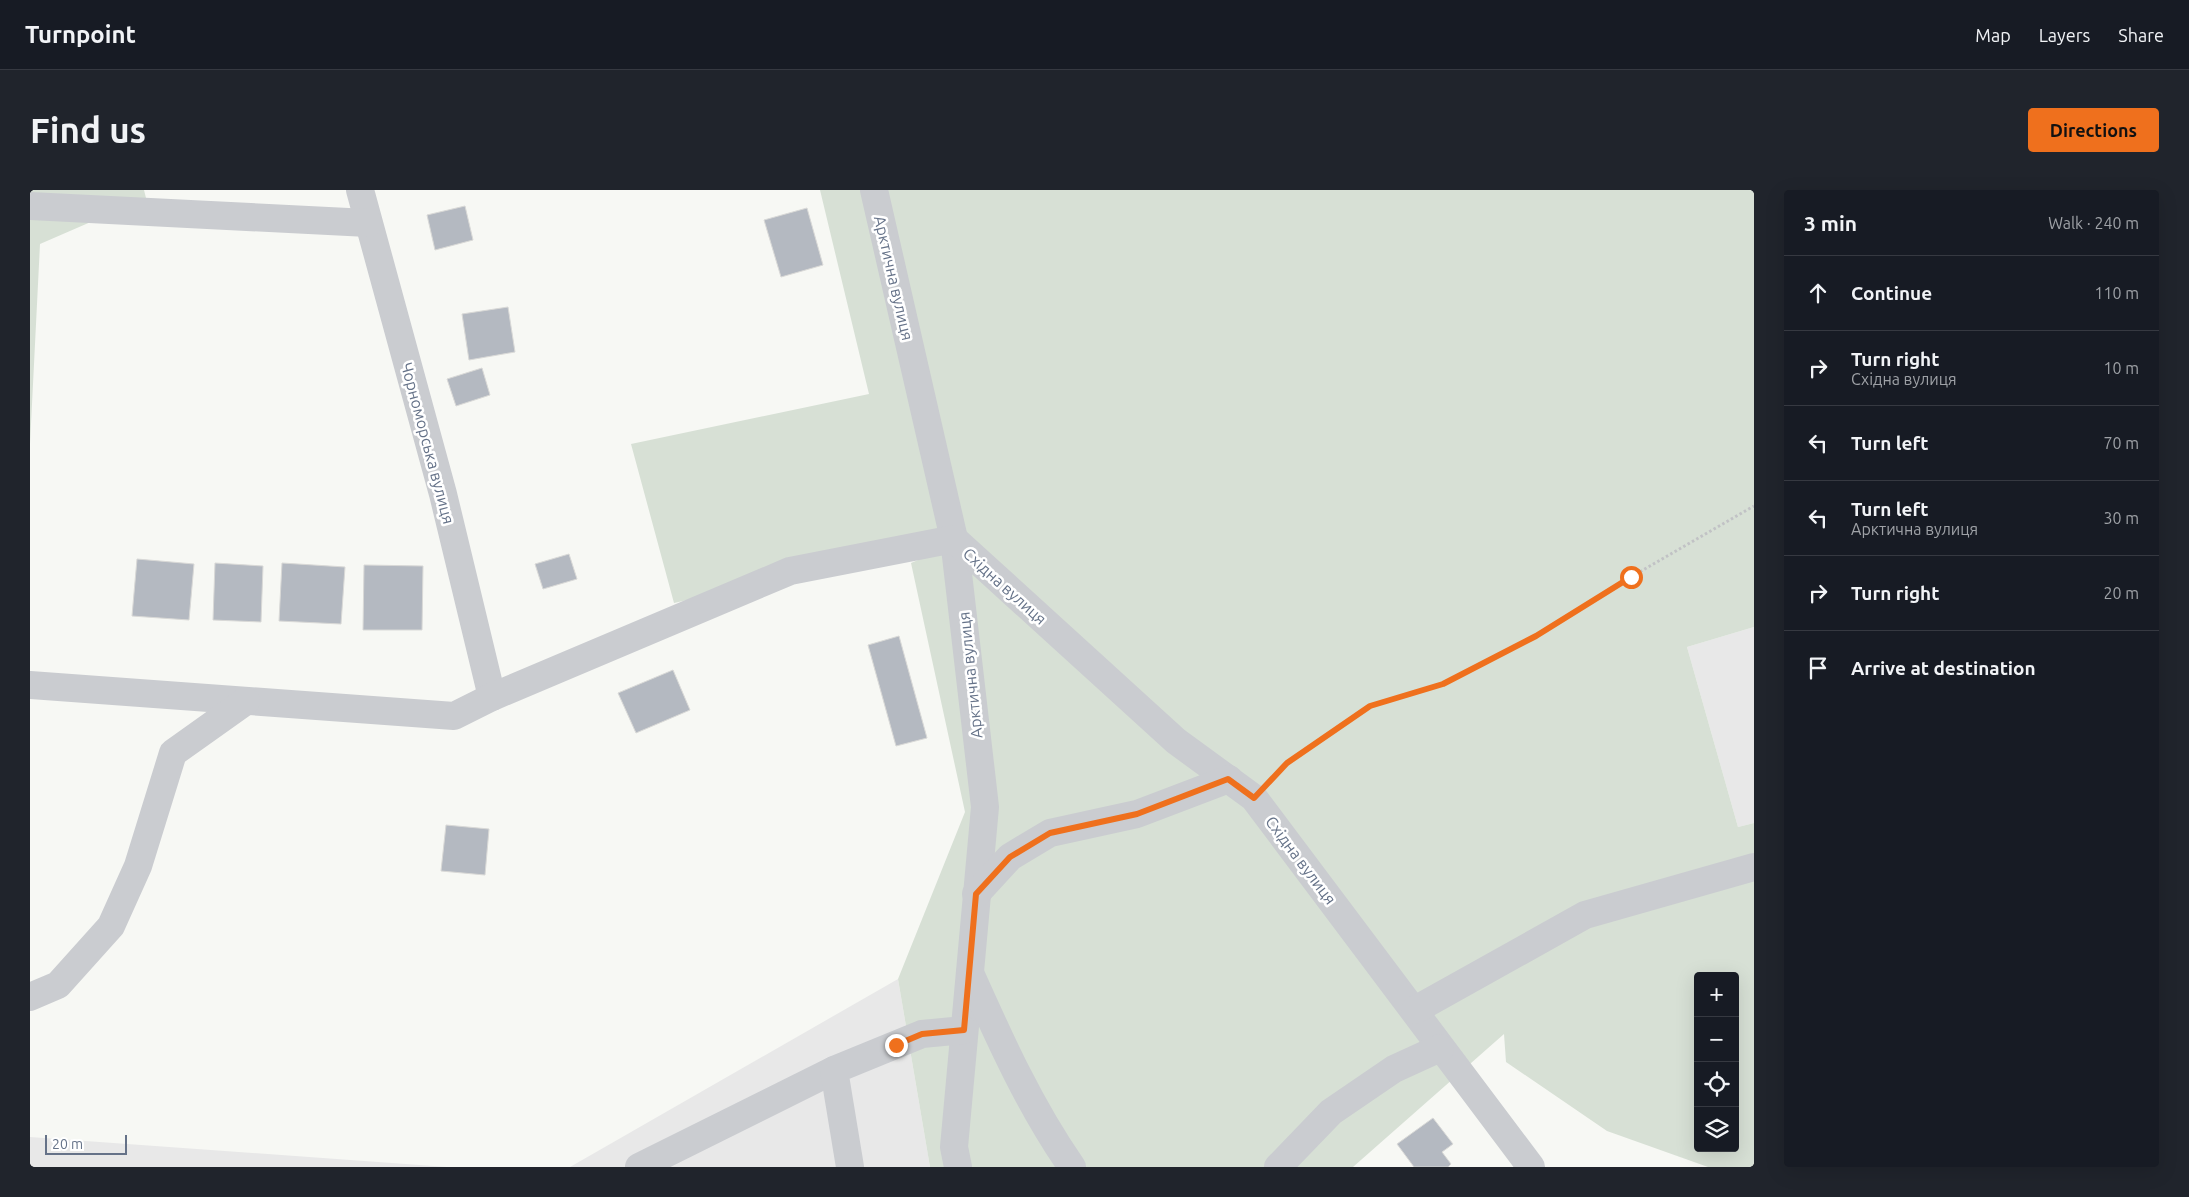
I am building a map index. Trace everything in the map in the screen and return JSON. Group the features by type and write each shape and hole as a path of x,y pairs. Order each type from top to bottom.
{"lane":[{"name":"Чорноморська вулиця","path":"360,190 443,494 492,697"},
{"name":"Арктична вулиця","path":"874,190 954,539 985,807 954,1147 958,1167"},
{"path":"30,206 368,223"},
{"path":"30,685 454,716 492,697 790,571 954,539"},
{"name":"Східна вулиця","path":"954,539 1176,741 1254,798 1415,1010 1440,1048 1532,1167"},
{"path":"30,997 58,985 111,926 138,866 172,753 246,701"},
{"path":"976,894 1010,857 1050,833 1137,814 1228,779"},
{"path":"1415,1010 1585,915 1754,867"},
{"path":"969,972 1012,1066 1054,1142 1072,1167"},
{"path":"639,1167 834,1070 922,1034 964,1030"},
{"path":"1278,1167 1331,1112 1394,1069 1440,1048"},
{"path":"834,1070 849,1166"}],"path":[{"path":"1254,798 1287,763 1370,706 1443,684 1519,645 1754,506"}],"shaded area":[{"path":"30,190 144,190 146,198 40,244 30,444"},
{"path":"820,190 1754,190 1754,627 1687,647 1738,827 1754,823 1754,1167 1708,1167 1607,1131 1506,1062 1504,1034 1353,1167 930,1167 898,979 965,812 911,563 972,537 674,603 631,444 869,394"},
{"path":"1754,627 1754,823 1738,827 1687,647"},
{"path":"898,979 930,1167 570,1167"},
{"path":"30,1137 447,1167 30,1167"}],"building":[{"path":"465,206 473,240 435,250 427,215"},
{"path":"807,208 823,265 781,277 764,220"},
{"path":"508,307 515,352 469,360 462,314"},
{"path":"482,368 490,395 456,406 447,379"},
{"path":"569,554 577,579 543,589 535,564"},
{"path":"137,559 194,564 189,620 132,616"},
{"path":"215,563 263,566 261,622 213,620"},
{"path":"282,563 345,567 341,624 279,621"},
{"path":"364,565 423,566 422,630 363,630"},
{"path":"899,636 927,738 896,746 868,645"},
{"path":"673,670 690,710 636,733 618,693"},
{"path":"446,825 489,829 485,875 441,871"},
{"path":"1433,1118 1453,1144 1442,1152 1451,1164 1448,1167 1414,1167 1397,1144"}],"route":[{"path":"896,1045 922,1034 964,1030 976,894 1010,857 1050,833 1137,814 1228,779 1254,798 1287,763 1370,706 1443,684 1536,636 1631,577"}]}
